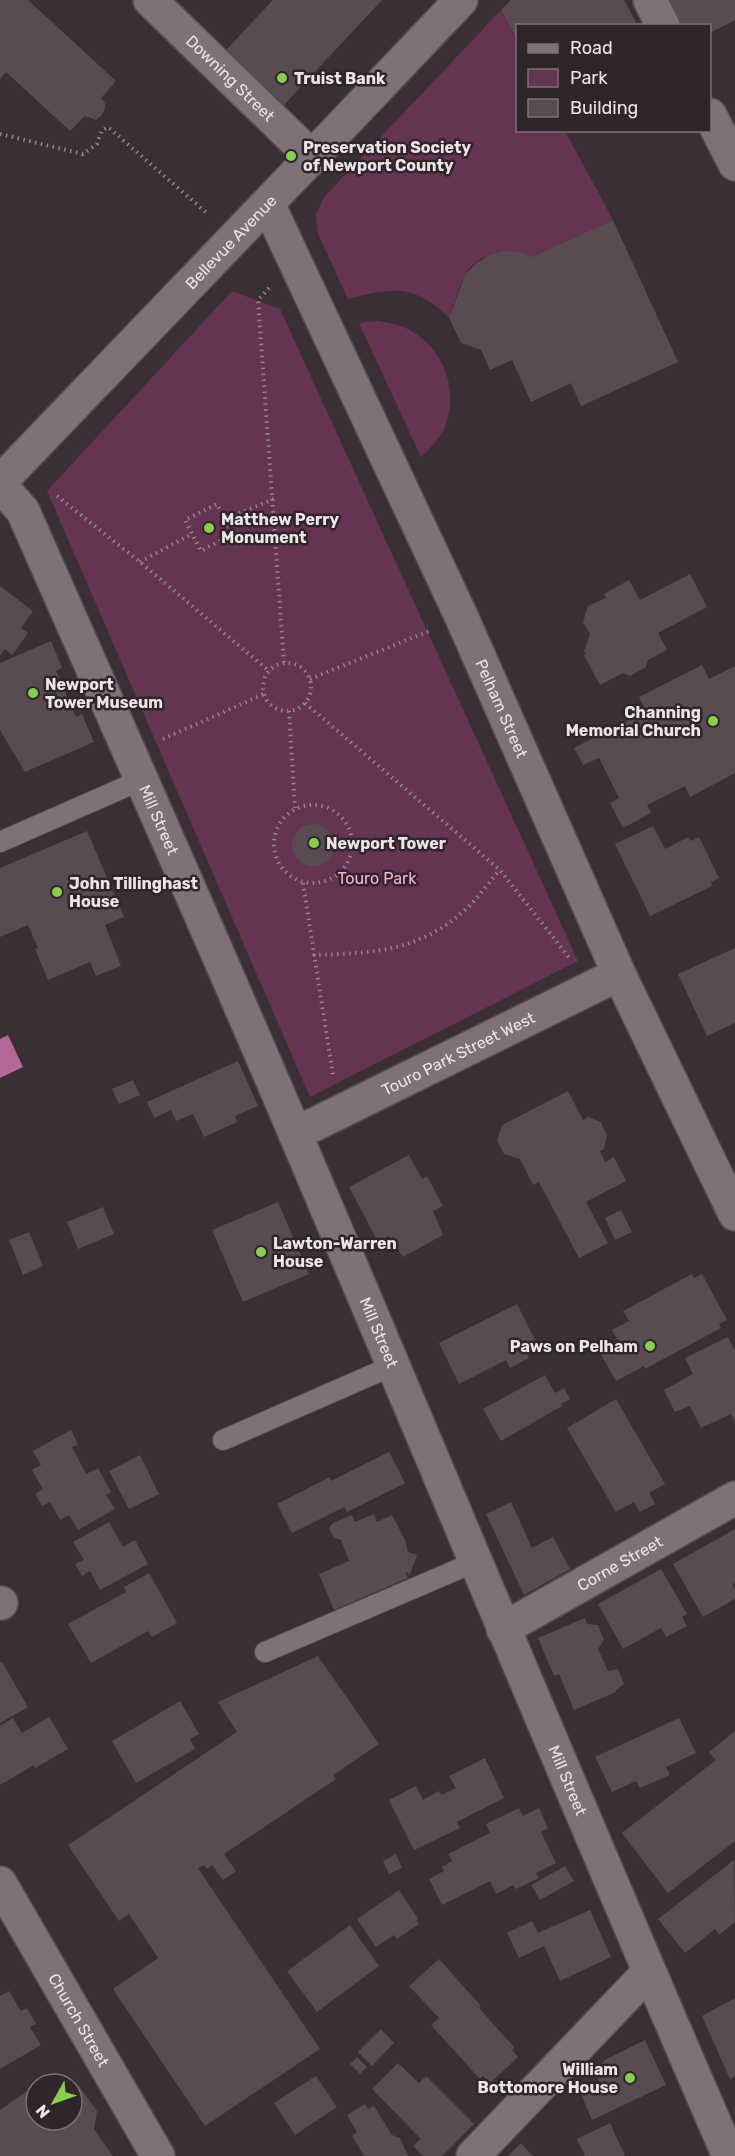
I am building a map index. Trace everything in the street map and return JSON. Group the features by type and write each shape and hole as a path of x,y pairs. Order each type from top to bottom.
{"street":[{"name":"Downing Street","path":"150,0 312,158"},
{"name":"Bellevue Avenue","path":"0,484 461,0"},
{"path":"650,0 662,24"},
{"path":"711,117 735,164"},
{"name":"Pelham Street","path":"268,204 462,618 620,974 735,1214"},
{"name":"Mill Street","path":"0,484 23,511 141,780 295,1134 503,1629 729,2156"},
{"name":"Touro Park Street West","path":"295,1134 620,974"},
{"name":"Corne Street","path":"503,1629 735,1498"},
{"name":"Church Street","path":"0,1883 11,1930 158,2156"},
{"path":"473,2156 649,1972"}],"lane":[{"path":"0,842 141,780"},
{"path":"223,1440 392,1366"},
{"path":"265,1652 475,1562"}],"path":[{"path":"0,135 83,154 97,144 102,130 108,127 235,238"},
{"path":"284,663 258,300 293,257"},
{"path":"55,494 269,671"},
{"path":"225,519 274,499"},
{"path":"217,504 225,519 233,534 201,551 185,520 217,504"},
{"path":"140,562 192,534"},
{"path":"310,679 462,618"},
{"path":"284,663 292,663 306,671 311,687 305,703 289,711 279,709 270,703 264,694 265,678 269,671 284,663"},
{"path":"159,741 264,694"},
{"path":"305,703 500,870 575,965"},
{"path":"289,711 295,808"},
{"path":"314,804 332,809 347,822 353,840 351,859 340,874 322,883 303,883 286,874 275,858 274,838 280,821 295,808 314,804"},
{"path":"313,955 360,954 400,948 436,932 467,908 500,870"},
{"path":"303,883 334,1080"}],"green space":[{"path":"501,10 516,40 516,132 566,132 613,220 532,257 504,253 494,254 476,262 464,277 449,318 425,299 402,291 377,292 348,299 318,234 316,215 324,197"},
{"name":"Touro Park","path":"232,291 280,309 578,961 310,1097 47,491"},
{"path":"378,321 405,328 424,340 434,350 446,374 450,388 449,416 440,437 421,457 359,323"}],"shaded area":[{"path":"8,1035 23,1067 0,1078 0,1039"}],"building":[{"path":"0,0 28,0 116,81 101,98 105,103 102,115 96,120 85,116 70,131 6,72 0,79"},
{"name":"Truist Bank","path":"273,0 382,0 284,105 226,50"},
{"path":"511,0 624,0 637,24 516,24 516,38 501,10"},
{"path":"667,0 735,0 735,20 711,32 711,24 679,24"},
{"path":"613,220 678,362 581,406 571,383 531,402 512,360 490,370 481,350 461,343 449,318 465,275 476,263 490,255 504,251 519,252 532,257"},
{"path":"690,574 707,607 658,633 667,650 648,660 646,667 630,676 623,673 600,685 584,655 587,653 584,652 590,634 583,622 588,606 606,598 604,594 629,580 640,600"},
{"path":"0,586 33,611 21,628 28,633 12,655 5,649 0,656"},
{"name":"Newport Tower Museum","path":"51,641 62,668 56,671 76,717 82,714 94,742 25,772 0,730 0,663"},
{"path":"702,665 709,679 735,666 735,773 690,797 685,786 647,805 651,813 623,828 610,803 619,798 599,758 583,765 574,748 646,711 639,697"},
{"name":"Newport Tower","path":"313,824 328,830 334,845 328,860 313,866 298,860 292,845 298,830"},
{"path":"653,826 665,849 688,837 690,841 699,837 719,878 711,882 712,886 650,916 615,844"},
{"name":"John Tillinghast House","path":"87,831 124,917 105,925 121,966 96,976 90,962 48,980 28,925 0,937 0,868"},
{"path":"735,948 735,1023 707,1036 678,974"},
{"path":"238,1061 258,1106 235,1116 237,1122 204,1137 193,1114 176,1121 171,1110 154,1118 147,1102"},
{"path":"133,1080 140,1095 119,1104 112,1089"},
{"path":"568,1091 583,1120 588,1117 601,1122 607,1136 604,1149 600,1151 605,1162 614,1157 626,1181 586,1202 608,1243 579,1258 539,1182 533,1185 520,1159 504,1154 497,1141 502,1125"},
{"path":"409,1155 422,1179 427,1176 443,1206 433,1211 443,1235 403,1257 388,1236 378,1242 349,1187"},
{"name":"Lawton-Warren House","path":"278,1202 309,1274 243,1302 212,1230"},
{"path":"103,1207 114,1234 78,1249 67,1222"},
{"path":"621,1210 632,1232 615,1240 605,1218"},
{"path":"29,1232 43,1266 23,1275 9,1240"},
{"path":"692,1274 694,1278 702,1274 727,1320 719,1324 721,1328 645,1369 644,1366 616,1381 599,1351 618,1341 612,1330 629,1321 623,1311"},
{"path":"517,1304 536,1342 525,1349 529,1358 510,1368 506,1360 459,1384 439,1343"},
{"path":"728,1337 735,1351 735,1422 731,1414 701,1428 690,1406 675,1412 664,1390 693,1374 685,1358"},
{"path":"545,1375 555,1393 564,1388 570,1399 561,1404 562,1406 501,1441 483,1409"},
{"path":"616,1399 665,1484 649,1493 655,1504 640,1512 634,1502 616,1512 567,1428"},
{"path":"71,1430 78,1445 72,1447 86,1474 98,1468 111,1492 106,1495 115,1509 78,1530 69,1515 60,1520 50,1502 42,1506 35,1494 43,1489 32,1470 41,1465 33,1451"},
{"path":"389,1452 405,1483 347,1512 344,1507 292,1533 277,1504 330,1477 331,1481"},
{"path":"140,1455 159,1494 129,1509 109,1471"},
{"path":"511,1502 532,1548 553,1537 570,1569 524,1595 486,1514"},
{"path":"374,1514 377,1522 392,1515 405,1540 408,1552 417,1555 410,1574 405,1572 408,1578 334,1610 319,1574 349,1561 341,1540 334,1538 329,1528 333,1523 352,1515 355,1522"},
{"path":"109,1522 123,1547 135,1540 148,1564 100,1590 90,1571 82,1576 75,1564 84,1560 73,1542"},
{"path":"735,1529 735,1583 732,1585 735,1590 735,1599 703,1617 673,1564"},
{"path":"661,1569 687,1614 682,1617 687,1626 666,1637 661,1628 623,1649 598,1604"},
{"path":"149,1573 177,1623 152,1637 148,1631 91,1663 68,1624 126,1592 124,1587"},
{"path":"585,1618 587,1624 598,1625 604,1640 598,1649 608,1671 618,1669 624,1684 616,1692 574,1710 559,1674 554,1676 538,1638"},
{"path":"318,1656 379,1744 333,1775 336,1779 224,1854 236,1871 223,1880 212,1865 207,1869 204,1865 198,1868 320,2049 205,2126 113,1989 158,1958 129,1914 119,1921 68,1845 237,1732 218,1702"},
{"path":"2,1662 28,1707 0,1723 0,1663"},
{"path":"180,1701 199,1734 190,1739 195,1749 136,1783 112,1741"},
{"path":"49,1717 68,1749 0,1785 0,1726 13,1718 22,1733"},
{"path":"679,1718 696,1753 666,1767 670,1775 640,1788 636,1781 612,1792 595,1757"},
{"path":"735,1731 735,1841 668,1893 622,1833 716,1760 709,1752"},
{"path":"485,1758 504,1798 457,1822 460,1828 414,1850 389,1800 416,1786 423,1800 439,1791 441,1795 456,1788 449,1776"},
{"path":"519,1808 523,1816 539,1808 548,1828 541,1832 556,1863 536,1873 539,1878 516,1889 513,1885 496,1894 490,1881 442,1905 429,1879 444,1871 442,1867 452,1861 448,1854 490,1833 486,1824"},
{"path":"396,1854 402,1868 389,1874 383,1861"},
{"path":"734,1860 735,1922 719,1935 715,1929 685,1953 658,1919"},
{"path":"565,1866 574,1881 540,1900 531,1885"},
{"path":"399,1890 419,1924 397,1939 394,1935 376,1947 357,1919"},
{"path":"590,1910 611,1957 560,1981 544,1946 519,1958 507,1933 532,1921 538,1933"},
{"path":"350,1925 379,1966 317,2012 287,1971"},
{"path":"439,1959 514,2047 512,2050 518,2057 490,2083 483,2076 480,2079 431,2025 439,2018 409,1986"},
{"path":"9,1991 21,2011 27,2008 36,2024 30,2027 41,2045 0,2069 0,1996"},
{"path":"735,1998 735,2076 730,2079 702,2016"},
{"path":"381,2029 394,2043 372,2066 358,2052"},
{"name":"William Bottomore House","path":"645,2040 666,2085 592,2120 581,2094 601,2085 594,2071 605,2060"},
{"path":"357,2057 367,2067 360,2074 350,2064"},
{"path":"398,2063 419,2083 426,2076 474,2124 442,2156 423,2156 413,2146 421,2139 372,2089"},
{"path":"316,2076 337,2107 295,2135 274,2103"},
{"path":"24,2093 24,2132 84,2132 84,2093 97,2111 94,2129 113,2156 0,2156 0,2110"},
{"path":"365,2104 368,2109 374,2106 392,2135 400,2138 408,2156 364,2156 352,2136 357,2132 347,2115"},
{"path":"610,2123 625,2156 585,2156 577,2139"},
{"path":"521,2143 533,2156 508,2156"}],"place":[{"name":"Truist Bank","path":"282,78"},
{"name":"Preservation Society of Newport County","path":"291,156"},
{"name":"Matthew Perry Monument","path":"209,528"},
{"name":"Newport Tower Museum","path":"33,693"},
{"name":"Channing Memorial Church","path":"713,721"},
{"name":"Newport Tower","path":"314,843"},
{"name":"John Tillinghast House","path":"57,892"},
{"name":"Lawton-Warren House","path":"261,1252"},
{"name":"Paws on Pelham","path":"650,1346"},
{"name":"William Bottomore House","path":"630,2078"}]}
